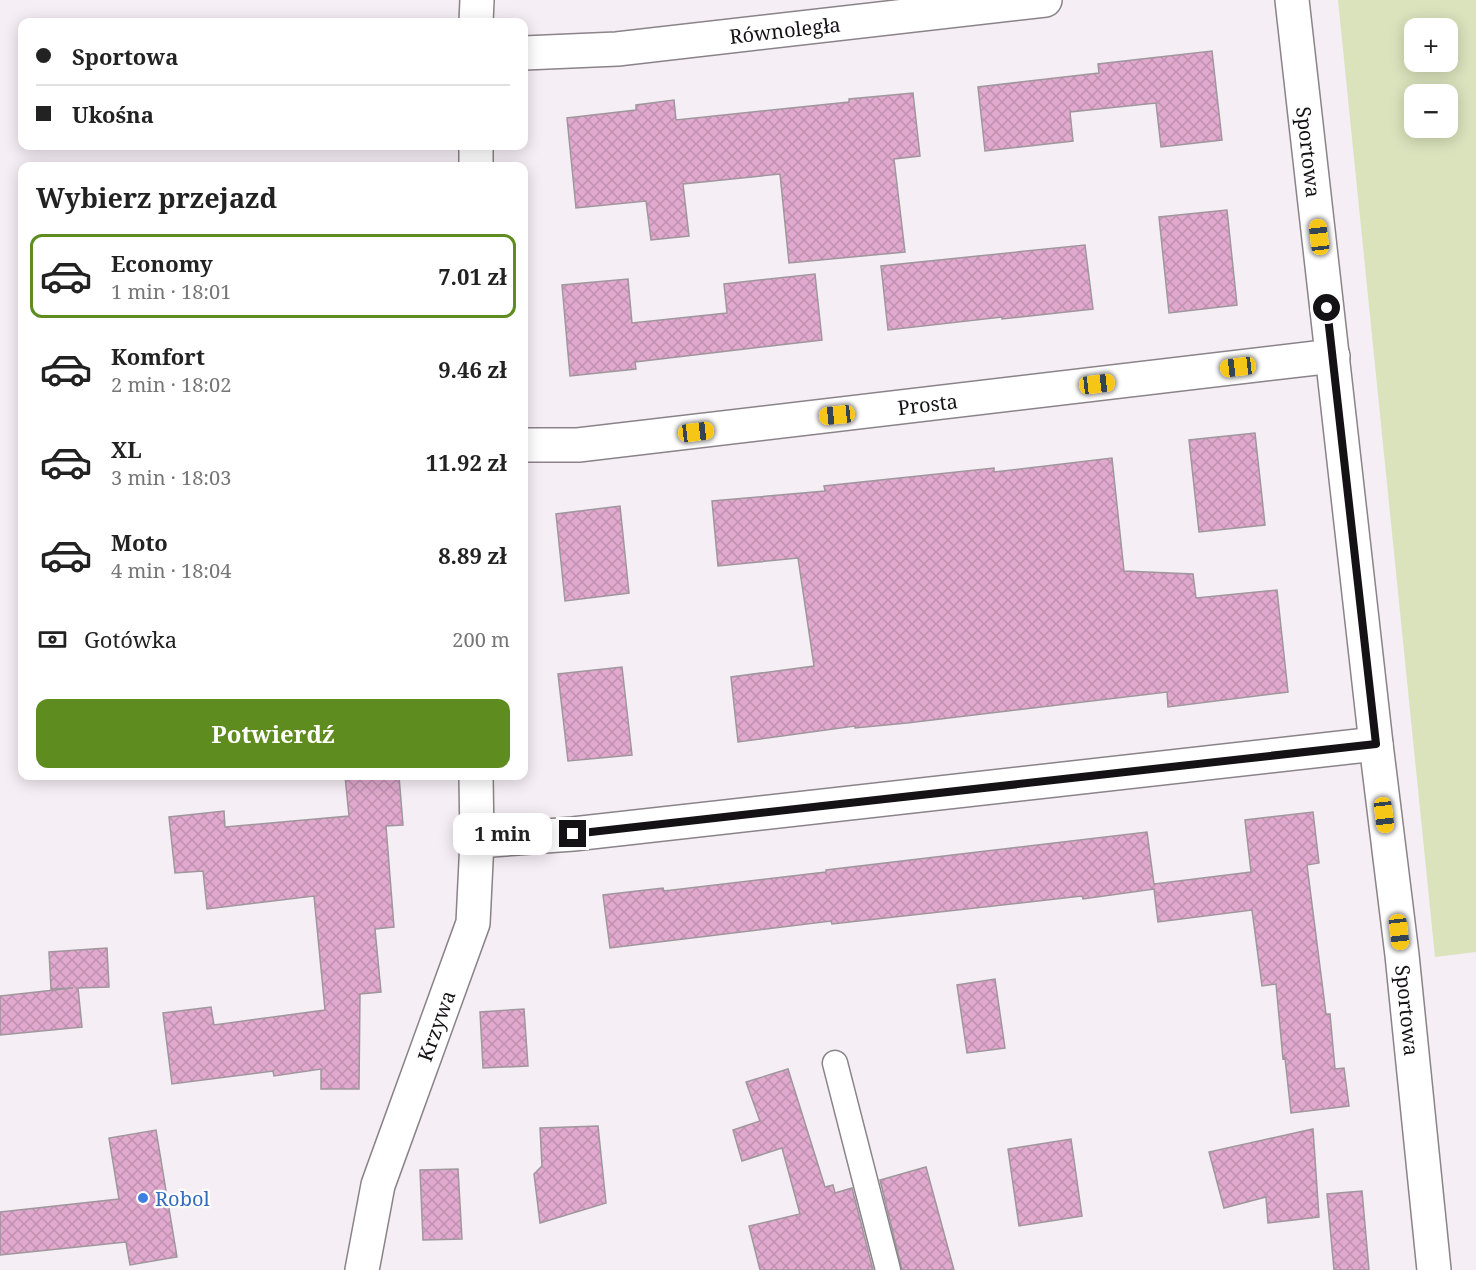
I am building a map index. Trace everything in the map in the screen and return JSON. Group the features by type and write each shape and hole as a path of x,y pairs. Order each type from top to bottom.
{"street":[{"path":"476,18 477,0"},
{"name":"Równoległa","path":"528,53 617,49 902,8 1045,0"},
{"name":"Sportowa","path":"1292,0 1402,955 1434,1270"},
{"name":"Prosta","path":"528,445 578,446 1333,356"},
{"path":"477,841 573,834 1376,744"},
{"name":"Krzywa","path":"362,1270 378,1185 473,923 477,841 476,780"}],"lane":[{"path":"835,1063 888,1270"}],"green space":[{"path":"1338,0 1476,0 1476,952 1435,957"}],"building":[{"path":"1212,51 1222,140 1161,147 1156,103 1070,112 1073,141 985,151 978,87 1099,73 1098,64"},
{"path":"913,93 920,156 894,159 905,252 789,263 780,174 683,184 689,236 651,240 646,201 576,208 567,118 636,110 636,105 674,100 676,120"},
{"path":"1227,210 1237,305 1169,313 1159,217"},
{"path":"1085,245 1093,309 888,330 881,266"},
{"path":"815,274 822,340 635,362 636,369 570,376 562,285 628,279 632,323 727,313 724,284"},
{"path":"1255,433 1265,525 1199,532 1189,440"},
{"path":"1112,458 1124,571 1193,574 1196,598 1277,590 1288,692 1168,707 1167,692 907,723 855,728 855,726 738,742 731,677 814,666 798,558 718,566 712,501 825,491 824,486 994,468 994,472"},
{"path":"620,506 629,593 565,601 556,514"},
{"path":"622,667 632,755 568,761 558,674"},
{"path":"345,780 399,780 403,825 386,826 394,927 375,929 381,992 360,994 359,1089 321,1089 321,1069 274,1076 273,1071 172,1084 163,1013 211,1007 214,1025 325,1010 314,896 207,909 203,871 175,873 169,817 224,811 225,827 349,816"},
{"path":"1313,812 1319,863 1307,865 1326,1014 1330,1014 1335,1069 1344,1068 1349,1106 1291,1113 1276,984 1262,986 1252,910 1158,922 1154,889 1083,899 1082,896 832,924 831,921 610,948 603,895 663,888 664,891 1147,832 1154,884 1251,872 1245,820"},
{"path":"107,948 109,987 78,988 82,1027 0,1035 0,996 73,988 51,989 49,952"},
{"path":"995,979 1005,1048 967,1053 957,985"},
{"path":"524,1009 528,1066 483,1068 480,1012"},
{"path":"788,1069 825,1187 833,1185 835,1193 852,1188 873,1270 760,1270 749,1226 800,1214 782,1148 742,1161 733,1130 760,1121 746,1082"},
{"path":"598,1126 606,1203 540,1223 534,1174 542,1166 540,1128"},
{"path":"1313,1129 1319,1217 1268,1223 1266,1197 1224,1208 1209,1152"},
{"path":"156,1130 177,1257 130,1265 126,1242 0,1255 0,1212 119,1199 109,1138"},
{"path":"1071,1139 1082,1216 1019,1226 1008,1149"},
{"path":"926,1167 954,1270 902,1270 880,1180"},
{"path":"458,1169 462,1239 423,1240 420,1170"},
{"path":"1362,1191 1369,1270 1334,1270 1327,1194"}],"place":[{"name":"Robol","path":"143,1198"}],"route":[{"path":"573,834 1376,744 1327,308"}]}
